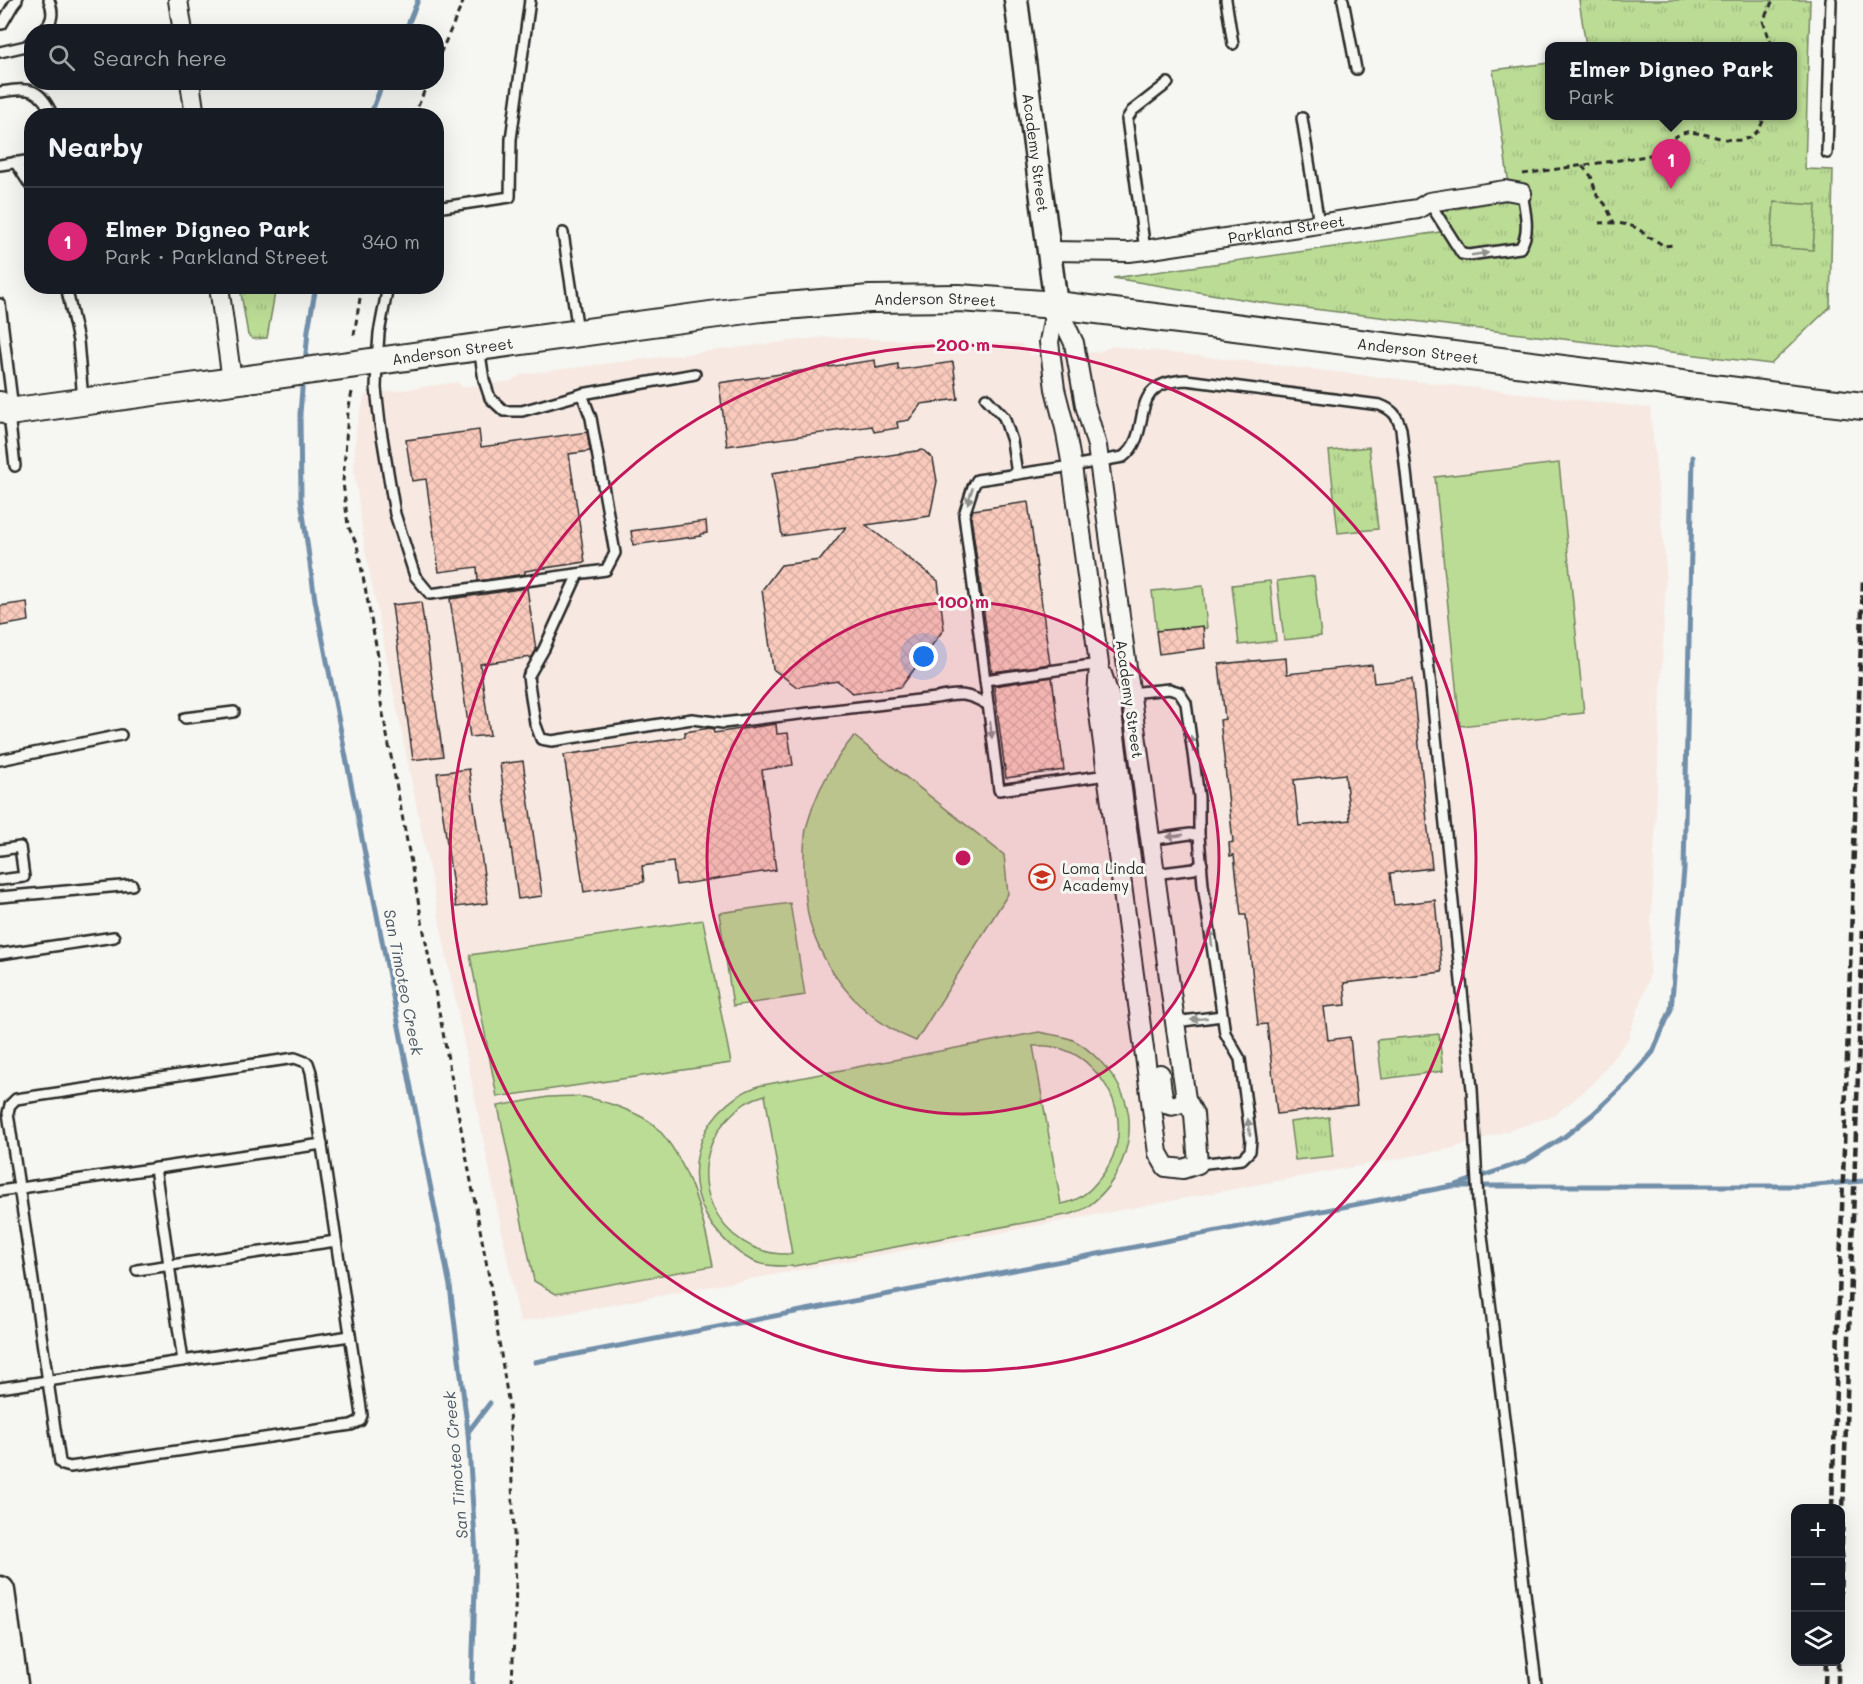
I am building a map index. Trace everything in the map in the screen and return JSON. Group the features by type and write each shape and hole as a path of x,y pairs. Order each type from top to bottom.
{"main road":[{"name":"Anderson Street","path":"6,415 232,381 761,308 870,299 959,298 1056,305 1159,317 1863,406"},
{"path":"0,1591 13,1684"}],"street":[{"path":"178,0 182,24"},
{"name":"Academy Street","path":"1016,0 1056,305 1074,343 1085,405 1097,446 1186,1099 1194,1114 1198,1164 1183,1169 1166,1167 1158,1152 1097,699 1099,664"},
{"path":"191,90 194,108"},
{"name":"Parkland Street","path":"1048,251 1129,252 1418,209 1429,202 1505,190 1522,194"},
{"path":"220,294 232,381"},
{"name":"Academy Street","path":"1056,305 1049,342 1055,389 1072,466 1099,664 1110,698 1163,1098 1166,1104 1172,1106 1186,1099"}],"lane":[{"path":"49,0 53,16 50,24"},
{"path":"444,207 510,197 511,139 530,0"},
{"path":"1226,0 1233,44"},
{"path":"1343,0 1356,69"},
{"path":"1827,153 1831,0"},
{"path":"0,24 15,2"},
{"path":"0,52 24,46"},
{"path":"1145,250 1127,119 1132,111 1168,83"},
{"path":"0,92 24,89"},
{"path":"28,90 42,96 49,108"},
{"path":"1302,118 1318,224"},
{"path":"0,165 24,161"},
{"path":"15,162 24,176"},
{"path":"1429,202 1462,254 1468,255 1520,248 1526,240 1526,215 1522,194"},
{"path":"563,233 578,333"},
{"path":"68,294 78,341 84,402"},
{"path":"386,294 379,333 376,388 380,424 395,514 415,576 430,594 606,570 615,554 591,418 582,394"},
{"path":"0,304 6,415 15,466"},
{"path":"479,347 484,380 490,398 504,411 522,411 582,394 695,374"},
{"path":"1107,775 999,790 964,515 977,480 1122,457 1134,444 1146,400 1155,388 1170,381 1186,380 1380,405 1390,409 1397,415 1401,429 1431,687 1472,1089 1478,1202 1536,1684"},
{"path":"986,398 1004,417 1012,441 1017,474"},
{"path":"578,574 544,649 528,677 534,723 541,739 552,741 692,719 723,723 957,694 974,696 988,705"},
{"path":"985,680 1099,664"},
{"path":"1130,693 1169,689 1179,692 1186,703 1199,797 1199,836 1204,892 1222,1016 1225,1033 1240,1059 1251,1140 1250,1150 1242,1159 1198,1164"},
{"path":"185,718 234,712"},
{"path":"0,760 121,735"},
{"path":"1149,840 1190,834 1199,836"},
{"path":"0,850 20,847 24,877 0,880"},
{"path":"1154,874 1194,869 1202,864"},
{"path":"0,897 132,885"},
{"path":"0,954 114,937"},
{"path":"1175,1022 1222,1016"},
{"path":"295,1058 308,1063 311,1072 322,1144 362,1415 360,1421 351,1425 293,1434 70,1467 63,1465 60,1462 19,1188 8,1113 10,1105 16,1099 295,1058"},
{"path":"0,1191 322,1144"},
{"path":"155,1168 183,1361"},
{"path":"137,1270 336,1240"},
{"path":"0,1388 350,1336"}],"path":[{"path":"444,45 464,0"},
{"path":"1770,42 1762,21 1773,0"},
{"path":"417,108 425,90"},
{"path":"1518,175 1647,156 1657,152 1680,133 1688,132 1737,141 1745,140 1754,135 1763,120"},
{"path":"1582,166 1591,176 1597,196 1605,204 1614,223"},
{"path":"1599,223 1614,223 1640,230 1646,237 1664,246 1675,245"},
{"path":"354,335 361,294"},
{"path":"352,392 348,412 343,482 348,526 357,545 378,656 380,698 489,1277 509,1406 516,1586 512,1684"}],"shaded area":[{"name":"Loma Linda Academy","path":"824,337 1021,344 1031,355 1099,352 1112,346 1650,408 1666,569 1649,978 1628,1039 1593,1084 1554,1116 1450,1149 520,1322 365,550 354,470 356,427 365,395 457,382 462,387 511,381 522,374"}],"green space":[{"path":"1579,0 1810,0 1805,169 1833,170 1830,307 1771,364 1272,304 1113,278 1440,232 1438,212 1511,200 1493,70 1545,64 1545,120 1797,120 1797,42 1585,42"},
{"path":"1774,202 1816,205 1813,250 1771,247"},
{"path":"241,294 275,294 267,338 253,339 248,335"},
{"path":"1369,447 1378,529 1338,533 1329,451"},
{"path":"1559,463 1584,713 1460,726 1435,477"},
{"path":"1314,576 1321,636 1284,640 1277,581"},
{"path":"1270,581 1276,641 1239,645 1232,585"},
{"path":"1203,586 1207,628 1157,634 1152,591"},
{"path":"854,736 1004,855 1008,894 916,1041 881,1023 839,982 819,948 808,916 804,871 804,842 807,825 826,778"},
{"path":"790,903 805,995 733,1006 719,913"},
{"path":"703,920 731,1063 497,1097 470,955"},
{"path":"1039,1032 1067,1037 1079,1043 1108,1070 1125,1100 1129,1130 1123,1159 1117,1173 1108,1186 1087,1207 1071,1214 794,1266 767,1265 742,1255 721,1236 707,1216 698,1195 695,1173 698,1151 706,1130 719,1112 736,1097 758,1086","holes":["1033,1046 1049,1046 1064,1050 1085,1061 1102,1080 1111,1094 1116,1109 1117,1139 1114,1154 1106,1169 1084,1194 1061,1204","765,1095 792,1254 765,1251 743,1241 725,1226 713,1207 706,1185 707,1161 714,1138 738,1109"]},
{"path":"1439,1034 1443,1071 1382,1079 1377,1040"},
{"path":"580,1096 601,1101 642,1117 656,1127 668,1141 687,1174 700,1211 713,1266 556,1294 534,1281 498,1106 548,1097"},
{"path":"1329,1117 1333,1156 1295,1160 1290,1122"}],"building":[{"path":"875,360 876,368 898,364 898,370 953,362 958,399 921,404 909,420 897,422 898,428 874,432 872,426 727,446 719,383"},
{"path":"479,430 481,447 587,432 590,451 569,454 585,562 478,581 477,567 439,572 426,479 412,481 406,440"},
{"path":"923,450 933,459 937,481 930,516 866,525 938,581 944,629 901,687 852,693 838,681 797,687 773,669 762,590 781,565 820,560 846,527 782,536 772,473"},
{"path":"1028,502 1050,664 992,672 971,516 973,510"},
{"path":"706,521 707,533 701,536 633,545 631,531"},
{"path":"527,588 536,650 532,657 480,664 490,735 470,737 450,599"},
{"path":"27,602 29,621 0,626 0,606"},
{"path":"421,602 443,756 413,760 392,605"},
{"path":"1203,626 1205,648 1159,654 1156,631"},
{"path":"1286,658 1287,674 1372,665 1374,683 1412,679 1432,868 1390,873 1394,905 1435,900 1442,972 1344,983 1346,1005 1324,1007 1328,1040 1350,1037 1357,1105 1277,1114 1267,1024 1258,1025 1246,915 1241,915 1234,855 1230,856 1229,843 1233,842 1220,720 1225,719 1219,664","holes":["1345,774 1350,820 1299,826 1294,780"]},
{"path":"1052,677 1064,770 1006,778 994,686"},
{"path":"776,724 777,734 788,733 793,765 762,770 776,870 676,885 673,862 642,866 644,882 584,892 564,755 685,737 685,732 710,728 714,733"},
{"path":"523,761 542,896 518,899 500,764"},
{"path":"469,769 488,903 456,907 437,773"}],"waterway":[{"name":"San Timoteo Creek","path":"408,24 418,0"},
{"name":"San Timoteo Creek","path":"373,108 380,90"},
{"name":"San Timoteo Creek","path":"305,365 315,294"},
{"name":"San Timoteo Creek","path":"303,377 300,414 301,499 315,600 450,1286 468,1432 476,1555 472,1684"},
{"path":"1456,1185 1526,1161 1564,1137 1592,1115 1627,1082 1653,1052 1671,1009 1684,870 1693,457"},
{"path":"535,1362 1452,1186 1804,1186 1863,1181"},
{"path":"468,1432 490,1403"}],"railway":[{"path":"1832,1504 1863,579"},
{"path":"1841,1558 1863,926"},
{"path":"1825,1684 1826,1666"},
{"path":"1838,1666 1838,1684"}],"place":[{"name":"Elmer Digneo Park","path":"1671,189"},
{"name":"Loma Linda Academy","path":"1042,877"}]}
